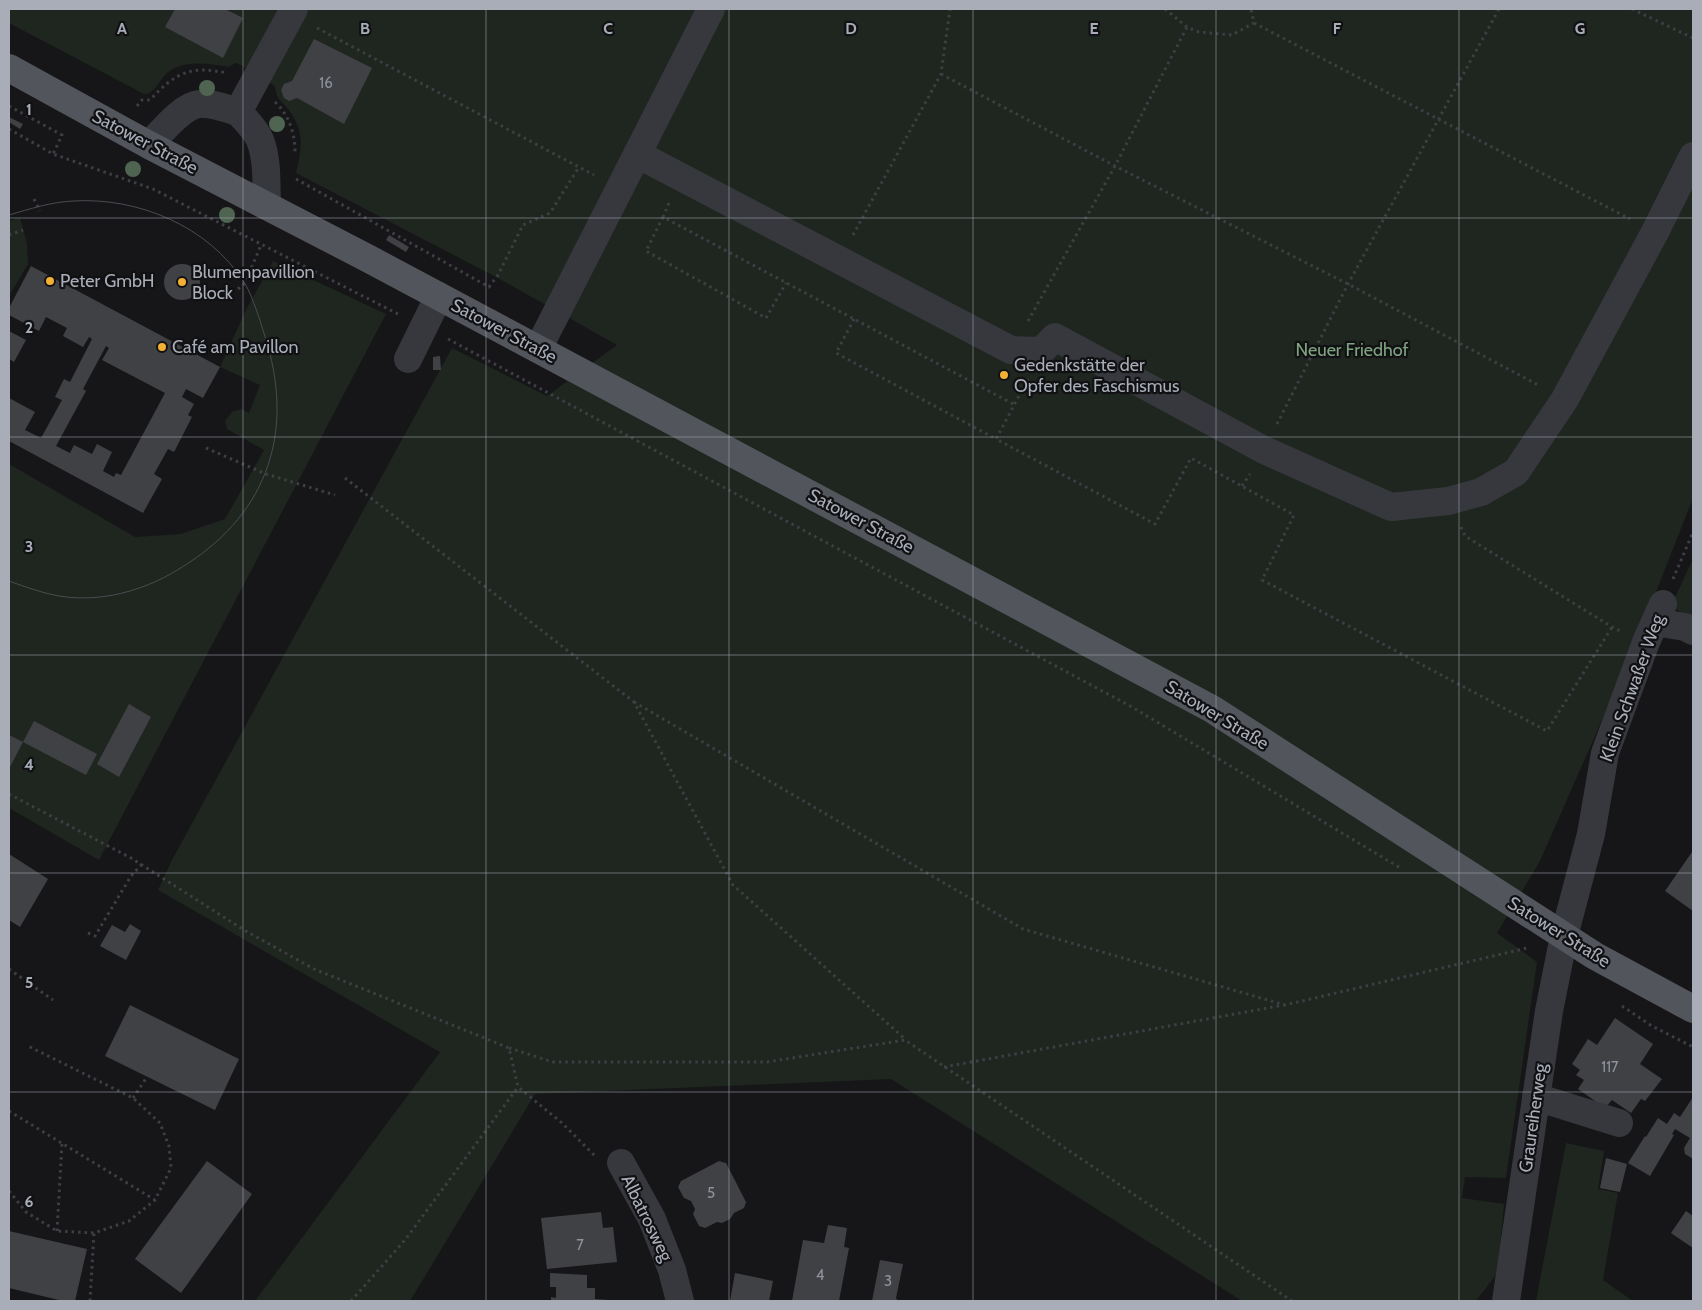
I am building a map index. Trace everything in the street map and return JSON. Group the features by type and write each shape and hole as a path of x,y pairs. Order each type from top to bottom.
{"main road":[{"name":"Satower Straße","path":"9,68 149,145 439,296 1212,709 1595,956 1693,1009"}],"street":[{"path":"538,349 711,9"},
{"path":"238,112 252,83 293,11"},
{"path":"149,145 179,114 198,104 219,106 238,112 250,125 259,140 264,158 268,206"},
{"path":"637,154 1011,350 1041,352 1055,336 1264,450 1391,507 1448,501 1481,492 1516,472 1565,399 1655,232 1693,156"},
{"path":"408,359 439,296"},
{"path":"1655,622 1685,627 1693,631"},
{"name":"Klein Schwaßer Weg","path":"1564,936 1591,834 1605,753 1655,622"},
{"name":"Graureiherweg","path":"1506,1301 1548,1011 1564,936"},
{"path":"1536,1097 1619,1123"},
{"name":"Albatrosweg","path":"621,1163 652,1219 672,1270 680,1301"}],"path":[{"path":"839,260 941,74 950,9"},
{"path":"1165,9 1187,27 1199,32 1232,35 1254,23"},
{"path":"1250,9 1254,23 1655,232"},
{"path":"1242,486 1264,450 1348,284 1499,9"},
{"path":"1632,9 1693,38"},
{"path":"293,11 579,167 550,213 523,226 498,275 489,287 294,178"},
{"path":"1011,350 1115,166 1187,27"},
{"path":"941,74 1115,166 1348,284 1565,399"},
{"path":"252,83 265,92 287,117 295,140 294,156"},
{"path":"9,106 62,135 53,154"},
{"path":"9,129 53,154 154,189 261,245 424,326 1132,707 1404,870"},
{"path":"682,177 646,251 766,318 786,283"},
{"path":"34,199 40,211"},
{"path":"663,217 1016,405"},
{"path":"9,235 23,230"},
{"path":"238,289 245,283 261,245"},
{"path":"854,319 836,353 1155,524 1191,458 1294,514 1262,580 1547,731 1612,628"},
{"path":"996,439 1016,405 1041,352"},
{"path":"206,448 266,474 336,495"},
{"path":"345,478 634,702 1023,929 1285,1005"},
{"path":"1448,501 1465,536 1612,628 1655,622"},
{"name":"Klein Schwaßer Weg","path":"1655,622 1693,532"},
{"path":"634,702 733,885 905,1040 1292,1301"},
{"path":"9,794 142,864 244,930 314,969 509,1048 553,1062 767,1062 905,1040"},
{"path":"88,933 95,936 131,876 142,864"},
{"path":"944,1067 1285,1005 1532,947 1524,942"},
{"path":"9,969 54,1000"},
{"path":"1621,1005 1652,1026 1693,1047"},
{"path":"9,1191 26,1212 57,1231 94,1232 129,1221 155,1200 171,1168 169,1146 160,1123 133,1098 28,1046"},
{"path":"509,1048 518,1087 562,1123 598,1159 621,1163"},
{"path":"133,1098 146,1076"},
{"path":"351,1301 406,1240 518,1087"},
{"path":"9,1111 155,1200"},
{"path":"57,1231 62,1143"},
{"path":"90,1301 94,1232"}],"green space":[{"name":"Neuer Friedhof","path":"9,9 1693,9 1693,498 1638,638 1540,861 1497,933 1537,962 1506,1178 1465,1177 1462,1198 1504,1204 1498,1272 1476,1301 1242,1301 891,1079 535,1094 410,1301 255,1301 440,1052 158,890 172,860 452,348 547,396 617,345 496,277 296,173 301,140 300,132 293,117 278,97 275,86 241,65 235,63 229,67 197,64 181,66 167,73 151,92 144,94 9,23"},
{"path":"20,218 27,243 28,264 9,296 9,221"},
{"path":"273,261 386,314 99,860 9,808 9,464 135,537 181,534 225,519 264,450 227,429 225,421 232,412 241,409 249,413 260,385 220,367 246,310"},
{"path":"1693,559 1693,620 1671,606"},
{"path":"1566,1143 1604,1151 1598,1189 1618,1193 1603,1280 1633,1301 1536,1301"}],"building":[{"path":"175,9 225,9 243,18 223,58 165,27"},
{"path":"314,39 372,68 344,124 297,98 289,101 284,98 281,90 284,84 292,81"},
{"path":"9,117 23,124 20,129 9,122"},
{"path":"389,235 409,247 406,252 386,240"},
{"name":"Blumenpavillion Block","path":"182,264 189,265 195,269 199,275 199,289 195,295 189,299 182,300 175,299 169,295 165,289 164,282 165,275 169,269 175,265"},
{"path":"31,266 220,367 203,398 186,389 182,397 194,404 188,415 192,417 174,452 168,449 154,474 162,479 143,513 9,441 9,398 35,412 25,430 41,438 62,400 55,397 64,379 70,382 92,339 89,337 83,347 63,336 67,328 46,317 39,331 9,315 9,308","holes":["106,346 109,348 102,360 165,393 121,475 116,473 114,477 103,471 112,452 97,444 92,454 74,445 70,453 56,446 86,391 83,389"]},
{"path":"9,331 26,340 14,362 9,359"},
{"path":"440,356 441,370 433,370 433,357"},
{"path":"129,704 151,717 119,777 97,764"},
{"path":"34,721 97,754 86,775 23,742"},
{"path":"9,735 23,742 9,769"},
{"path":"1693,853 1693,911 1665,891"},
{"path":"9,854 48,879 20,927 9,920"},
{"path":"130,924 141,931 126,960 100,946 112,925 125,932"},
{"path":"130,1005 239,1059 215,1110 105,1056"},
{"path":"1615,1018 1653,1044 1640,1064 1662,1079 1645,1101 1641,1099 1631,1113 1612,1100 1605,1108 1578,1089 1584,1080 1576,1075 1580,1070 1572,1064 1588,1039 1597,1045"},
{"path":"1693,1097 1693,1159 1685,1154 1684,1148 1690,1138 1675,1129 1672,1134 1674,1135 1650,1176 1628,1163 1658,1118 1667,1124 1674,1113 1680,1117"},
{"path":"1606,1158 1627,1164 1620,1192 1600,1188"},
{"path":"207,1161 252,1194 181,1293 135,1259"},
{"path":"719,1161 726,1163 746,1202 744,1208 734,1213 730,1219 722,1223 717,1222 705,1228 699,1226 693,1214 695,1209 691,1201 684,1198 678,1187 681,1181"},
{"path":"1686,1211 1693,1216 1693,1248 1671,1233"},
{"path":"601,1212 603,1228 613,1227 617,1262 547,1269 541,1218"},
{"path":"828,1225 847,1228 844,1247 849,1248 839,1301 792,1301 803,1240 824,1243"},
{"path":"9,1231 87,1249 75,1301 63,1301 9,1288"},
{"path":"880,1260 903,1264 896,1298 898,1301 872,1301"},
{"path":"550,1273 587,1275 587,1288 595,1288 595,1299 609,1301 551,1301 551,1297 556,1298 556,1287 550,1287"},
{"path":"735,1273 773,1281 769,1301 730,1301"}],"tram line":[{"path":"9,215 41,206 73,201 98,201 122,204 146,210 169,219 211,245 229,262 244,282 254,303 267,343 275,378 277,411 274,443 265,472 252,500 233,526 208,549 179,569 164,578 130,591 95,597 59,596 9,581"}],"place":[{"name":"Peter GmbH","path":"50,281"},
{"name":"Blumenpavillion Block","path":"182,282"},
{"name":"Café am Pavillon","path":"162,347"},
{"name":"Gedenkstätte der Opfer des Faschismus","path":"1004,375"}]}
